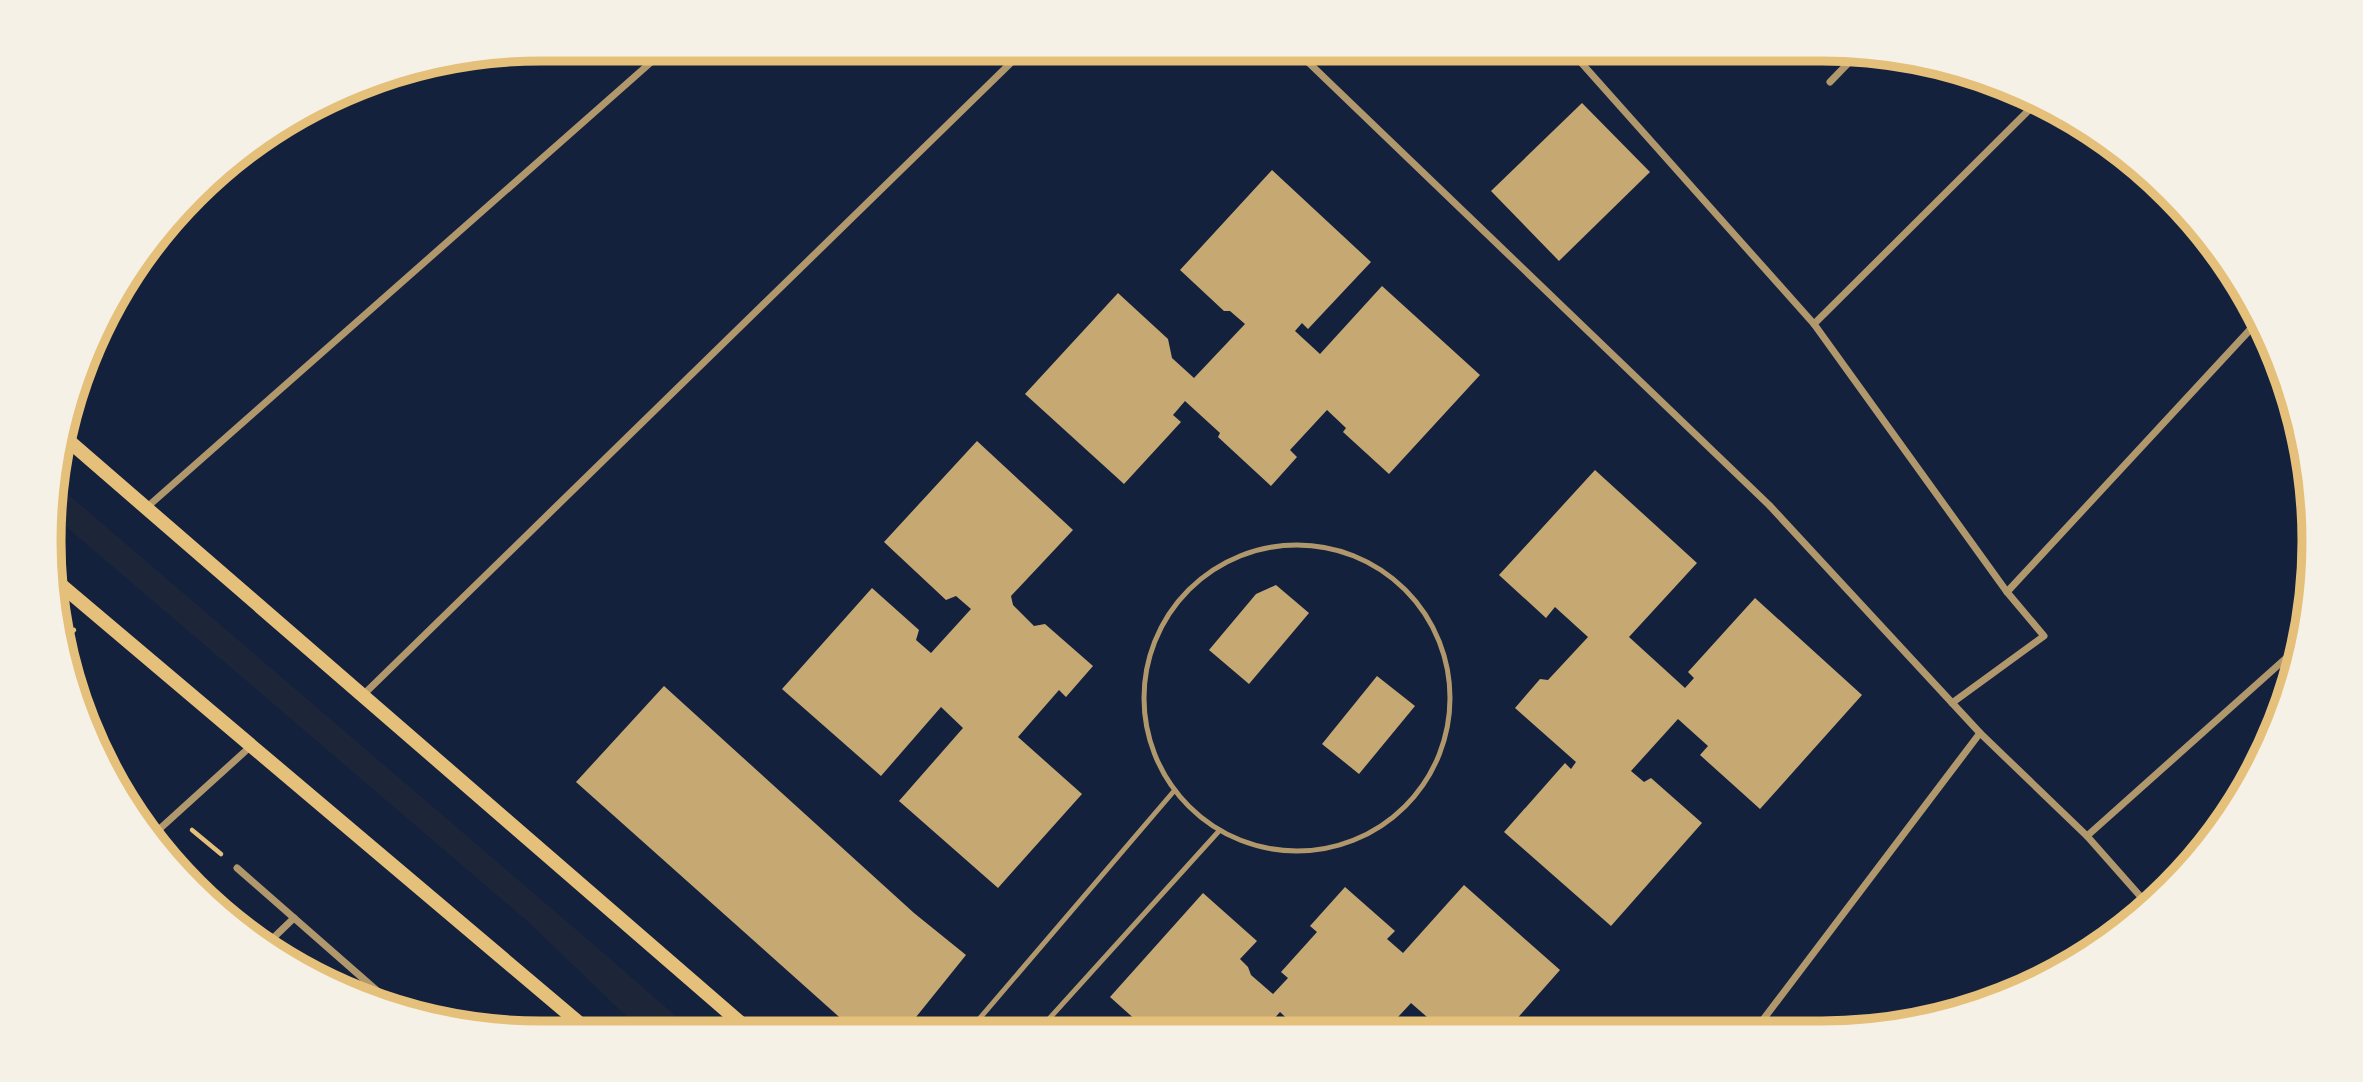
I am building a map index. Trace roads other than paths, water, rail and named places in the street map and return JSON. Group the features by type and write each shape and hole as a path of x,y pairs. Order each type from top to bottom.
{"main road":[{"path":"71,443 361,697 738,1021"},
{"path":"63,587 577,1021"}],"street":[{"path":"146,509 652,61"},
{"path":"361,697 1013,61"},
{"path":"1306,61 1769,505 1980,733 2087,836 2142,898"},
{"path":"1580,61 1814,324 2007,592 2044,636 1952,703"},
{"path":"1830,82 1849,62"},
{"path":"1814,324 2030,109"},
{"path":"2007,592 2252,328"},
{"path":"2087,836 2287,657"},
{"path":"1762,1021 1980,733"},
{"path":"158,830 251,746"},
{"path":"237,868 378,992"},
{"path":"272,939 294,918"}],"lane":[{"path":"1291,544 1338,549 1381,568 1417,600 1441,641 1452,687 1448,735 1429,779 1398,815 1357,840 1311,852 1263,849 1219,831 1194,813 1174,791 1151,749 1143,702 1149,655 1169,611 1202,576 1243,554 1291,544"},
{"path":"977,1021 1174,791"},
{"path":"1047,1021 1219,831"}]}
